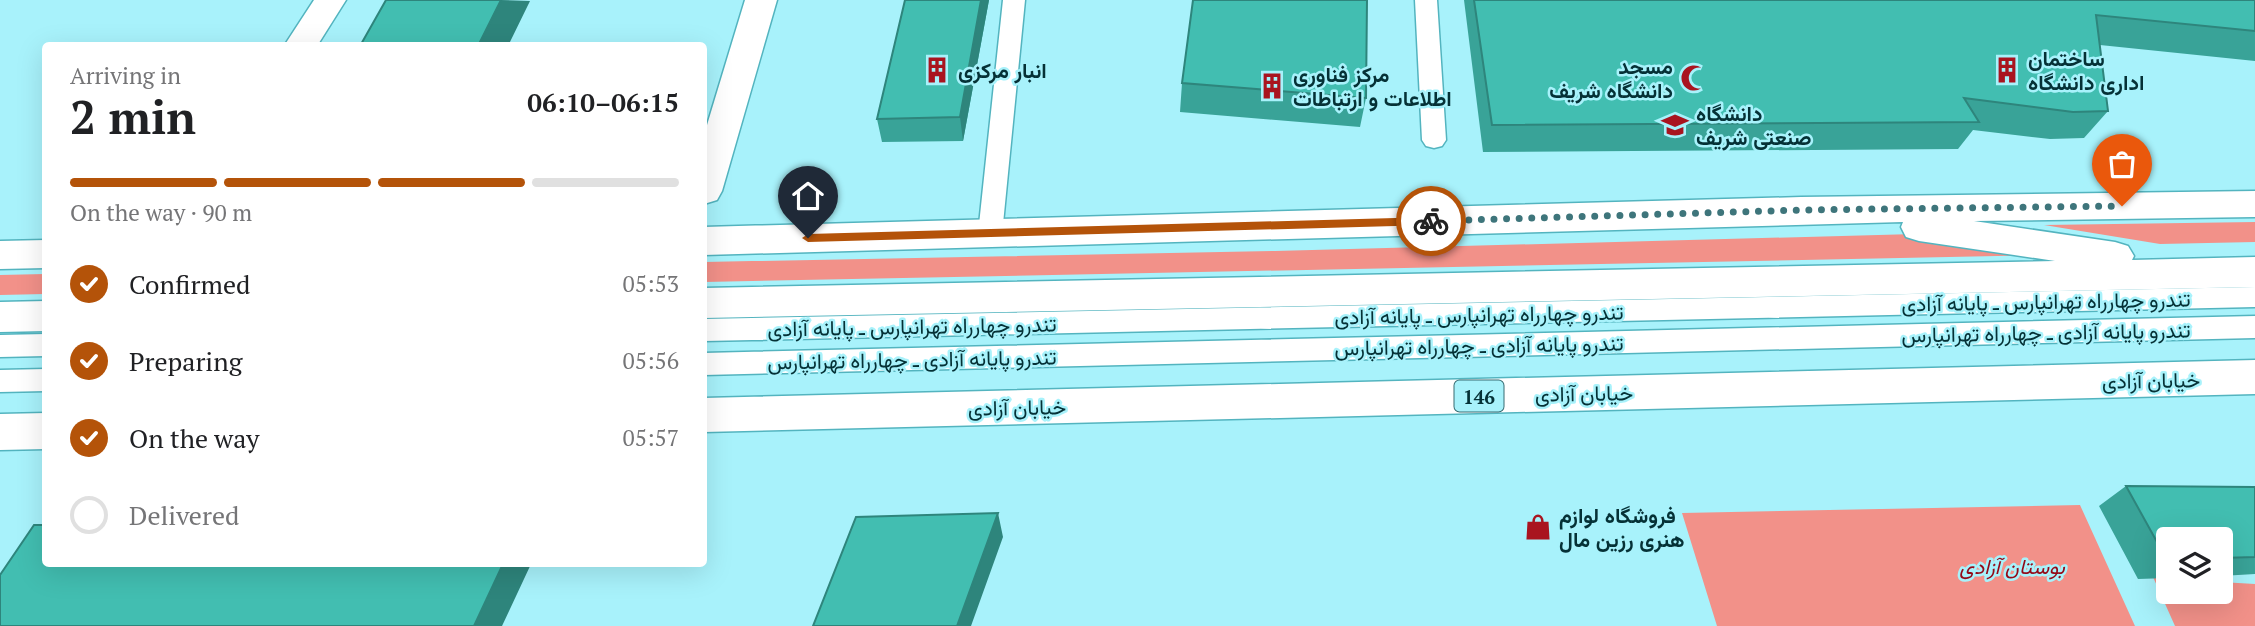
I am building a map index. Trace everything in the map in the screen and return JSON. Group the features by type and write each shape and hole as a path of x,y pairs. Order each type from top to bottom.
{"main road":[{"path":"303,42 330,0"},
{"path":"707,181 761,0"},
{"path":"707,241 1801,210 2255,204"},
{"path":"1801,210 2240,272"},
{"path":"0,255 42,254"},
{"path":"707,303 2240,272"},
{"path":"0,317 42,316"},
{"name":"خیابان آزادی","path":"707,415 2255,377"},
{"path":"0,432 42,431"}],"lane":[{"path":"990,234 1014,0"},
{"path":"1426,0 1434,140"},
{"name":"تندرو چهارراه تهرانپارس ـ پایانه آزادی","path":"707,330 2255,297"},
{"name":"تندرو پایانه آزادی ـ چهارراه تهرانپارس","path":"707,364 2255,327"},
{"path":"0,346 42,345"},
{"path":"0,381 42,380"}],"green space":[{"path":"2255,222 2255,242 2160,244 2044,225"},
{"path":"1915,234 2099,254 707,282 707,262 1275,251"},
{"path":"42,274 42,294 0,295 0,275"},
{"name":"بوستان آزادی","path":"2080,505 2135,626 1717,626 1682,513"},
{"path":"2233,583 2255,584 2255,626 2175,626 2165,604 2233,604"}],"building":[{"path":"386,0 501,0 480,42 362,42"},
{"name":"انبار مرکزی","path":"905,0 981,0 960,117 877,119"},
{"name":"مرکز فناوری اطلاعات و ارتباطات","path":"1193,0 1367,0 1366,98 1182,83"},
{"name":"مسجد دانشگاه شریف","path":"1474,0 2255,0 2255,31 2096,15 2108,111 2073,112 1964,98 1979,122 1492,125"},
{"path":"2126,486 2255,487 2255,557 2233,558 2233,527 2156,527 2156,540"},
{"path":"998,513 957,626 813,626 856,517"},
{"path":"34,525 42,525 42,567 502,567 474,626 0,626 0,575"}],"way so far":[{"path":"1431,221 1801,210 2122,206"}],"place":[{"name":"انبار مرکزی","path":"937,70"},
{"name":"ساختمان اداری دانشگاه","path":"2007,70"},
{"name":"مسجد دانشگاه شریف","path":"1694,78"},
{"name":"مرکز فناوری اطلاعات و ارتباطات","path":"1272,86"},
{"name":"دانشگاه صنعتی شریف","path":"1675,125"},
{"name":"فروشگاه لوازم هنری رزین مال","path":"1538,527"}],"route":[{"path":"808,238 1431,221"}]}
